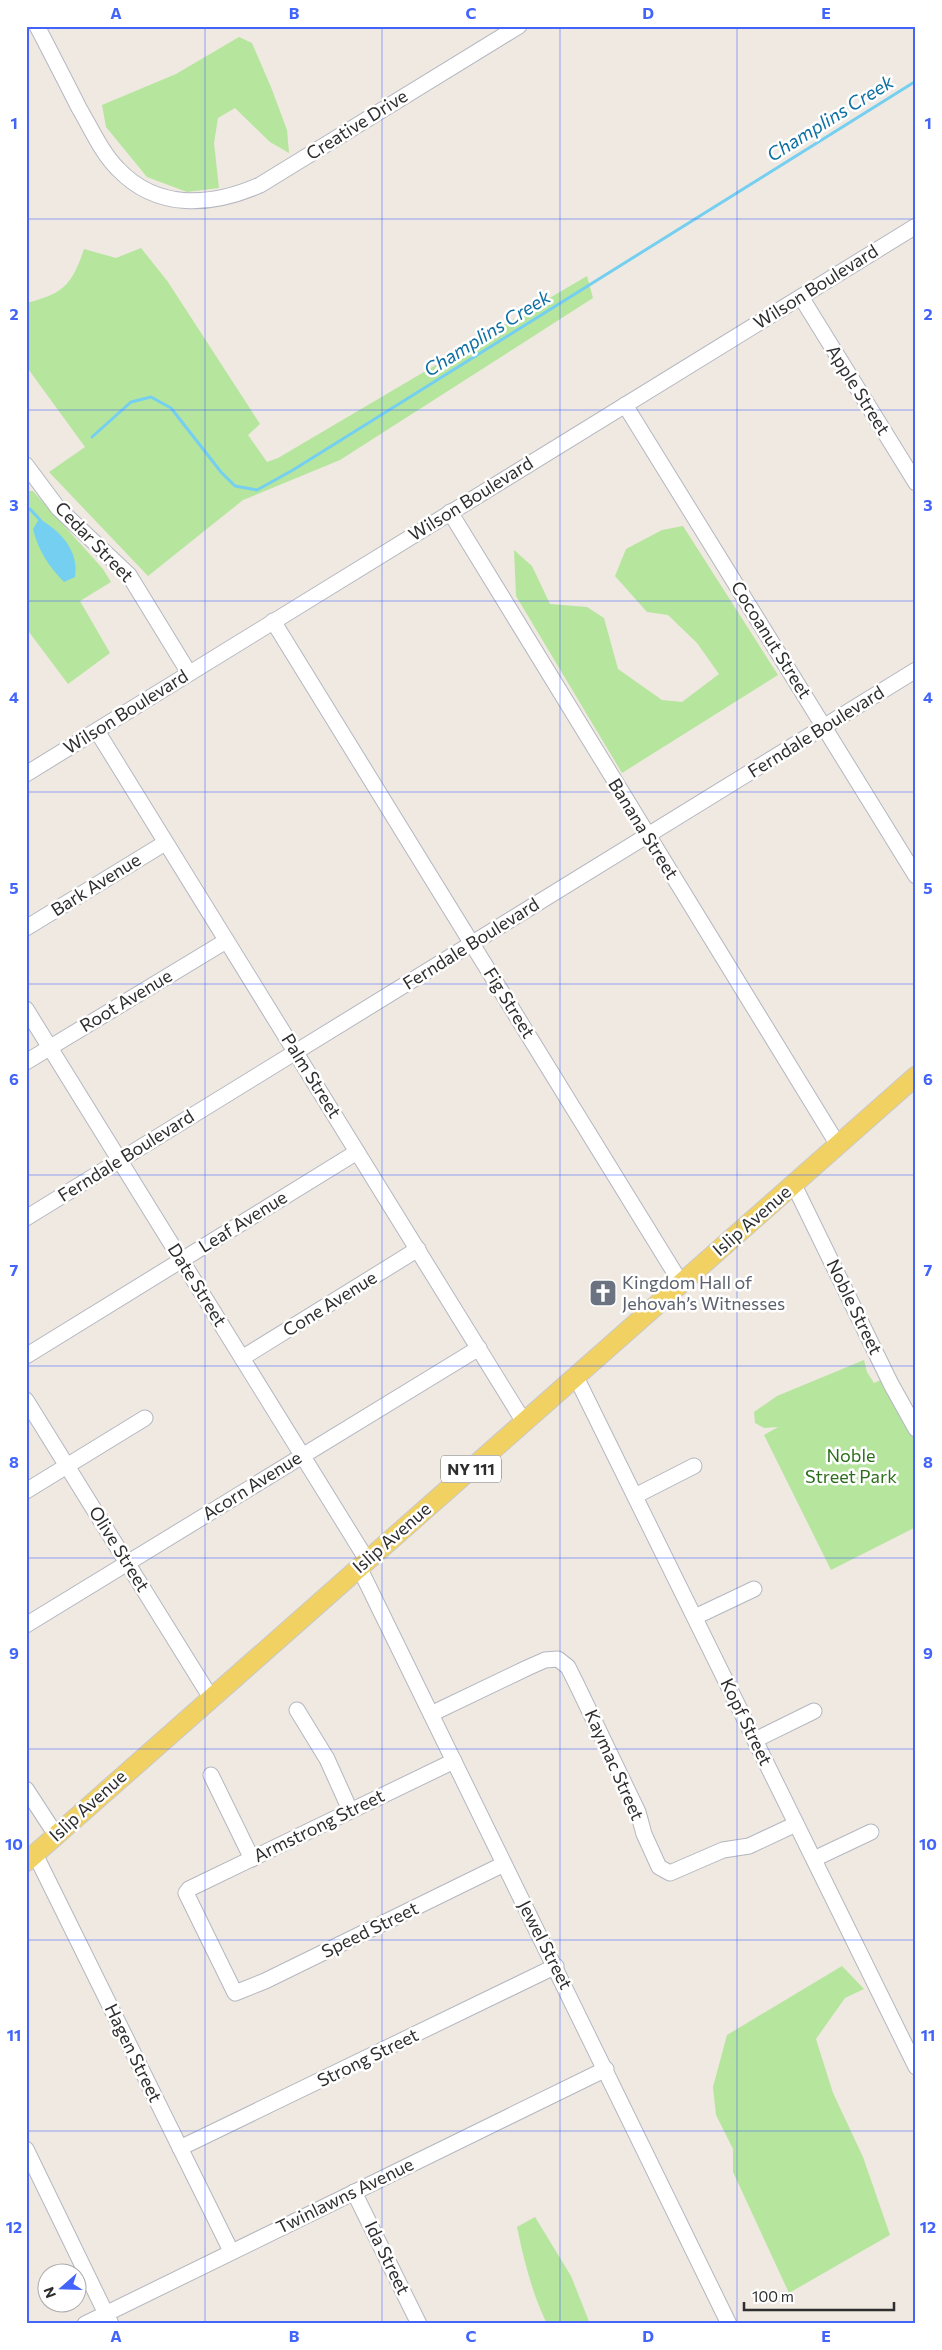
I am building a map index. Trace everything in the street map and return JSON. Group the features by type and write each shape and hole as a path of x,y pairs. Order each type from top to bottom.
{"main road":[{"name":"Islip Avenue","path":"31,1858 916,1076"}],"street":[{"name":"Creative Drive","path":"36,26 97,141 118,170 143,188 188,202 235,196 260,184 519,26"},
{"name":"Wilson Boulevard","path":"26,774 916,226"},
{"name":"Apple Street","path":"801,297 916,483"},
{"name":"Cocoanut Street","path":"625,405 916,876"},
{"name":"Cedar Street","path":"26,465 58,508 129,575 189,673"},
{"name":"Banana Street","path":"450,512 838,1145"},
{"name":"Fig Street","path":"273,621 681,1282"},
{"name":"Ferndale Boulevard","path":"26,1218 916,670"},
{"name":"Palm Street","path":"97,731 524,1422"},
{"name":"Bark Avenue","path":"26,928 166,843"},
{"name":"Root Avenue","path":"26,1062 226,941"},
{"name":"Date Street","path":"26,1009 302,1455 363,1564"},
{"name":"Leaf Avenue","path":"26,1356 357,1152"},
{"name":"Noble Street","path":"794,1185 891,1384 916,1429"},
{"name":"Cone Avenue","path":"242,1358 418,1250"},
{"name":"Acorn Avenue","path":"26,1625 478,1348"},
{"name":"Kopf Street","path":"576,1376 916,2067"},
{"name":"Olive Street","path":"26,1400 211,1698"},
{"path":"26,1490 145,1418"},
{"path":"635,1496 694,1466"},
{"name":"Jewel Street","path":"363,1564 431,1714 556,1966 729,2324"},
{"path":"695,1617 754,1588"},
{"name":"Kaymac Street","path":"431,1714 527,1668 546,1660 558,1659 568,1667 580,1691 638,1812 644,1834 659,1866 670,1873 723,1850 749,1846 796,1824"},
{"path":"297,1710 327,1759 350,1810"},
{"path":"755,1740 814,1711"},
{"name":"Armstrong Street","path":"235,1993 186,1893 189,1889 454,1761"},
{"path":"211,1774 252,1858"},
{"path":"26,1789 56,1835"},
{"path":"814,1860 871,1832"},
{"name":"Hagen Street","path":"31,1858 231,2251"},
{"name":"Speed Street","path":"235,1993 265,1981 504,1864"},
{"name":"Strong Street","path":"180,2148 556,1966"},
{"name":"Twinlawns Avenue","path":"85,2324 109,2319 231,2251 606,2069"},
{"path":"26,2148 109,2319"},
{"name":"Ida Street","path":"354,2192 419,2324"}],"green space":[{"path":"239,37 252,43 271,87 287,130 289,153 270,142 235,108 218,118 214,143 219,188 187,192 147,177 106,127 102,105 176,74"},
{"path":"141,248 168,282 260,424 248,435 267,462 278,458 587,276 593,298 340,460 243,500 148,576 49,472 85,447 26,366 26,303 49,296 64,286 75,271 84,249 116,258"},
{"path":"26,491 33,491 103,569 111,582 80,601 110,653 68,684 26,628"},
{"path":"683,526 778,675 622,773 516,596 514,550 532,566 550,604 587,607 604,618 618,669 662,700 682,702 719,674 697,643 668,615 647,612 615,576 626,549 662,530"},
{"name":"Noble Street Park","path":"864,1360 867,1372 874,1383 883,1379 916,1442 916,1527 831,1570 764,1435 778,1427 764,1428 755,1423 754,1412 777,1396"},
{"path":"842,1966 864,1989 845,1998 816,2039 833,2093 863,2157 890,2235 789,2293 733,2172 733,2149 716,2115 713,2087 727,2035"},
{"path":"535,2217 571,2276 590,2324 547,2324 529,2277 517,2227"}],"water":[{"path":"39,519 54,529 67,543 74,559 75,577 64,582 45,558 33,529"}],"waterway":[{"name":"Champlins Creek","path":"92,437 131,402 151,397 171,408 221,472 235,486 257,490 293,470 916,81"},
{"path":"30,509 41,521"}],"place":[{"name":"Kingdom Hall of Jehovah’s Witnesses","path":"603,1293"}]}
